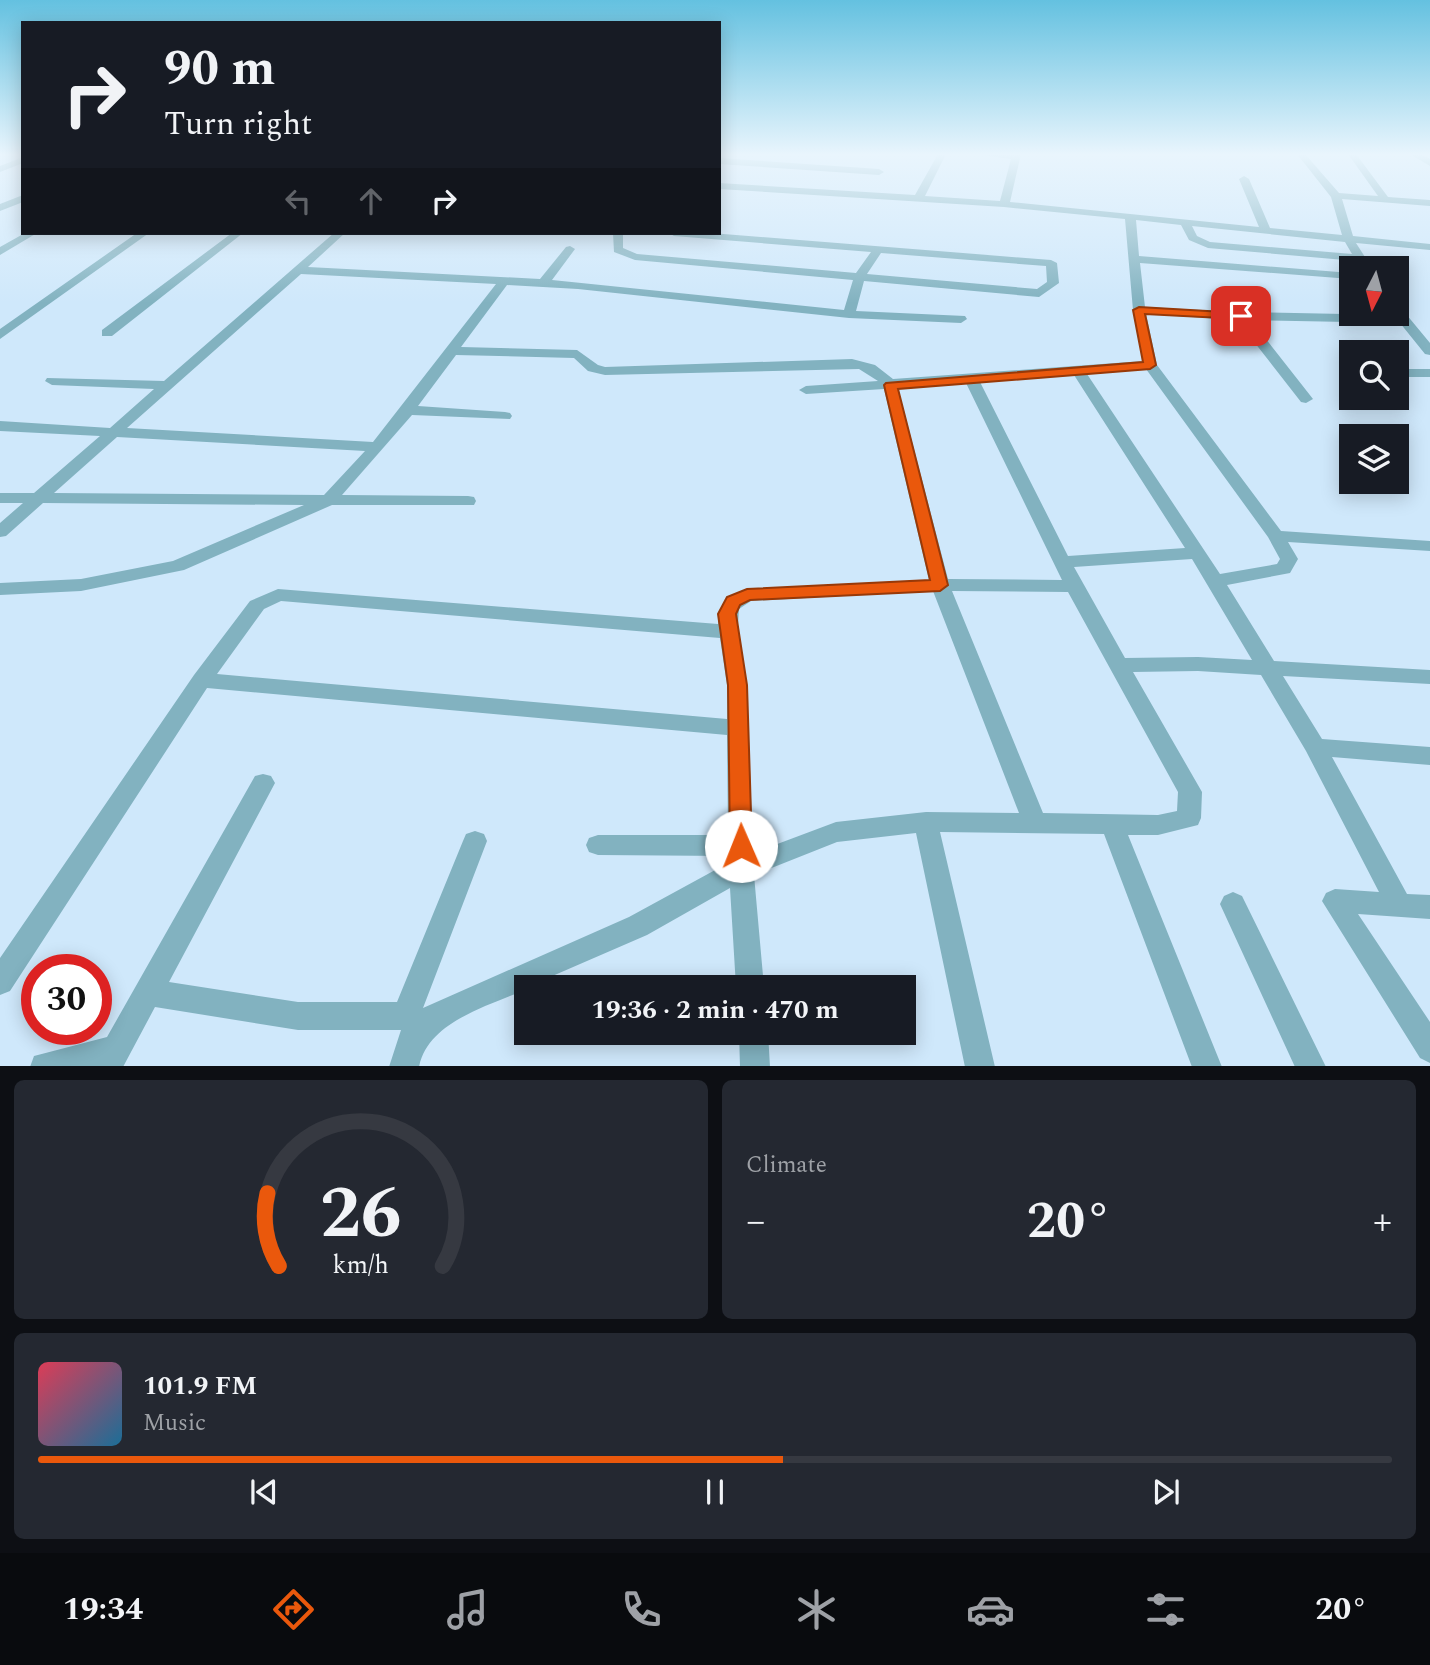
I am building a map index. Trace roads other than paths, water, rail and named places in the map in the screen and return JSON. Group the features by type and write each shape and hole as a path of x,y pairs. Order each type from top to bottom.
{"street":[{"path":"1000,204 1183,220 1430,247"},
{"path":"1255,204 1266,230"},
{"path":"1338,204 1349,240 1357,256"},
{"path":"1129,215 1139,310 1150,365 1276,536 1289,558 1284,569 1215,581"},
{"path":"1183,220 1193,238 1208,246 1339,256"},
{"path":"0,252 29,235"},
{"path":"0,335 141,235"},
{"path":"107,333 235,235"},
{"path":"0,532 338,235"},
{"path":"618,235 618,250 635,257 1039,293 1053,283 1051,263 700,235"},
{"path":"544,282 570,249"},
{"path":"849,314 860,276 878,249"},
{"path":"1133,259 1339,275"},
{"path":"298,270 544,282 849,314 961,319"},
{"path":"0,589 81,585 178,566 329,500 408,410 505,280"},
{"path":"1139,310 1241,316 1339,315"},
{"path":"1241,316 1306,399"},
{"path":"1409,325 1430,351"},
{"path":"452,351 577,354 593,368 605,371 863,364 878,369 890,385 940,585 1036,825"},
{"path":"806,390 1150,365"},
{"path":"1078,370 1215,581 1315,747 1399,905"},
{"path":"1409,373 1430,373"},
{"path":"148,992 298,1016 412,1022 436,1016 638,926 741,858 836,832 926,822 1158,825 1189,818 1190,792 1074,586 971,378"},
{"path":"52,381 168,385"},
{"path":"408,410 505,416"},
{"path":"0,426 377,447"},
{"path":"0,498 468,501"},
{"path":"1276,536 1430,546"},
{"path":"1063,562 1195,553"},
{"path":"749,975 741,858 737,685 727,614 733,601 747,595 940,585 1074,586"},
{"path":"0,982 201,680 257,605 278,595 729,632"},
{"path":"1120,665 1266,667 1430,677"},
{"path":"201,680 738,728"},
{"path":"1315,747 1430,756"},
{"path":"45,1066 111,1058 263,783"},
{"path":"926,822 980,1066"},
{"path":"1112,825 1207,1066"},
{"path":"404,1066 412,1022 475,841"},
{"path":"597,845 741,858"},
{"path":"1430,907 1335,901 1430,1048"},
{"path":"1233,904 1311,1066"},
{"path":"754,1045 755,1066"}]}
